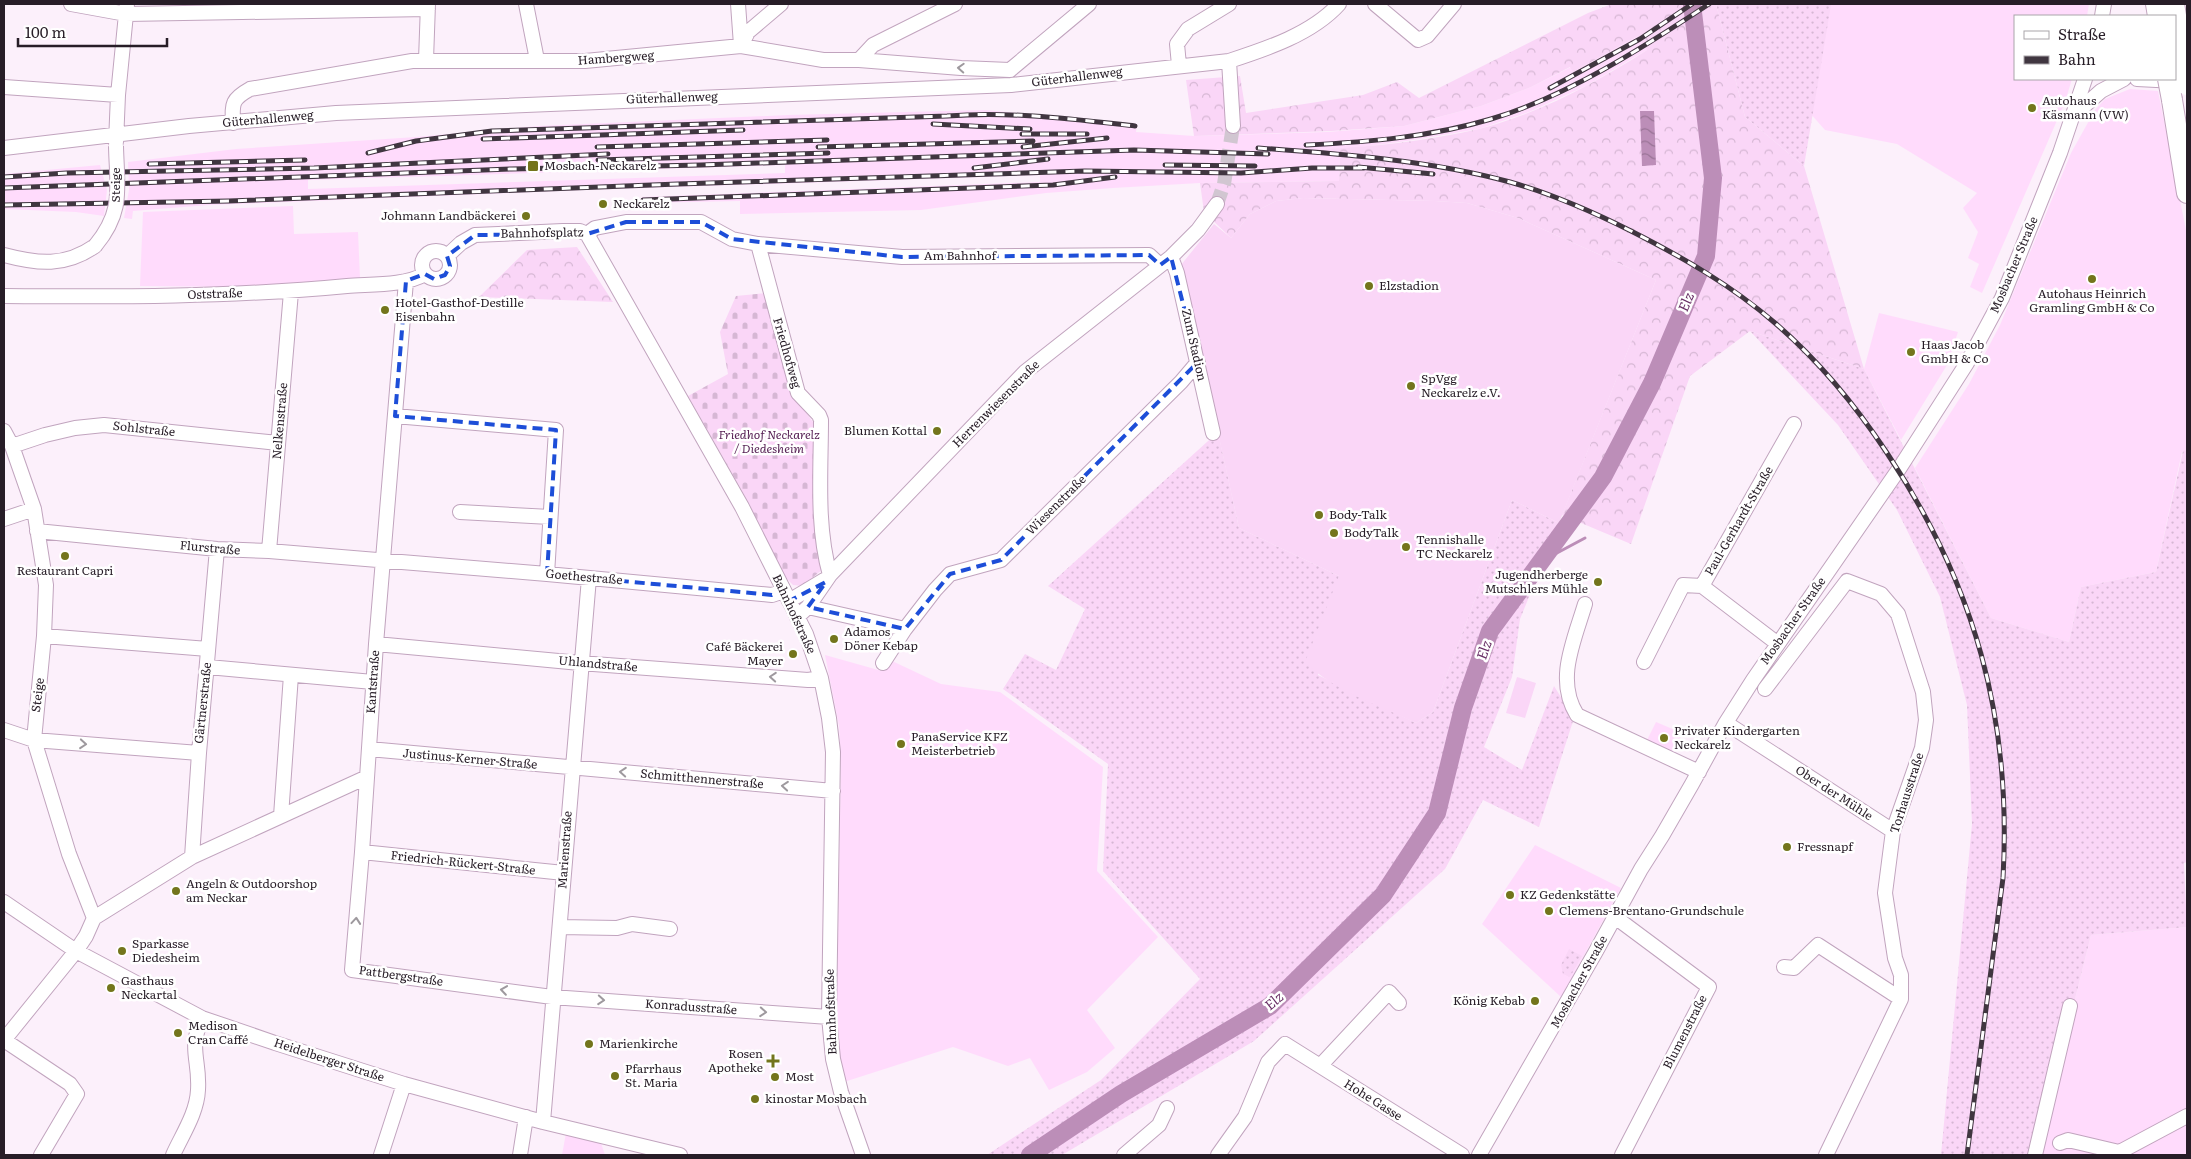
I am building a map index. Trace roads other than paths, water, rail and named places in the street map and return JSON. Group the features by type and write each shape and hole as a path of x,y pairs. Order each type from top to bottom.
{"highway":[{"path":"2176,42 2187,84"},
{"path":"2168,80 2187,193"}],"street":[{"path":"71,4 126,9 428,7 426,60"},
{"path":"526,4 537,60"},
{"path":"738,4 741,46"},
{"path":"741,46 748,32 781,4"},
{"path":"859,60 873,45 955,4"},
{"path":"1012,85 1010,70 1089,4"},
{"path":"1180,65 1177,44 1188,29 1229,4"},
{"path":"1233,126 1229,61 1261,50 1316,24 1331,13 1339,4"},
{"path":"1375,4 1418,40 1427,36 1454,4"},
{"name":"Steige","path":"4,255 41,263 63,261 82,255 95,246 109,230 117,207 116,140 118,95 126,9"},
{"name":"Hambergweg","path":"232,123 232,106 237,96 250,89 412,60 585,61 741,46 823,60 859,60 1010,70"},
{"name":"Güterhallenweg","path":"116,140 232,123 336,113 1012,85 1229,61"},
{"name":"Mosbacher Straße","path":"1479,1155 1726,722 1899,469 1968,363 2002,298 2073,116 2085,80"},
{"path":"2073,116 2101,91 2122,80"},
{"path":"2146,80 2187,84"},
{"path":"4,86 118,95"},
{"path":"4,148 116,140"},
{"name":"Herrenwiesenstraße","path":"803,612 830,575 1025,372 1165,261 1198,230 1217,204"},
{"name":"Bahnhofsplatz","path":"447,256 475,235 563,231 580,231 587,234 595,228 626,222 701,222 732,239 758,244"},
{"name":"Bahnhofstraße","path":"587,234 742,506 787,596 803,612 806,634 821,678 831,731 833,791 829,1017 833,1059 839,1084 863,1155"},
{"name":"Am Bahnhof","path":"758,244 902,257 1149,255 1165,261"},
{"name":"Friedhofweg","path":"758,244 798,393 822,420 821,498 824,556 830,575"},
{"path":"435,250 447,256 450,266 445,275 434,279 425,274 422,266 425,255 435,250"},
{"name":"Zum Stadion","path":"1165,261 1177,273 1213,434"},
{"name":"Oststraße","path":"4,296 123,297 291,292 406,281 425,274"},
{"name":"Kantstraße","path":"367,777 406,281"},
{"name":"Nelkenstraße","path":"270,551 291,292"},
{"name":"Wiesenstraße","path":"883,663 909,624 950,574 1001,560 1198,362"},
{"path":"395,416 556,430 548,574"},
{"name":"Paul-Gerhardt-Straße","path":"1778,644 1702,586 1794,424"},
{"name":"Sohlstraße","path":"12,446 52,433 104,425 278,443"},
{"name":"Steige","path":"4,431 12,446 34,509 46,585 44,636 34,740 69,854 94,918"},
{"path":"4,519 34,509"},
{"path":"460,512 550,517"},
{"name":"Flurstraße","path":"37,531 217,549 270,551 383,561"},
{"name":"Gärtnerstraße","path":"192,857 198,753 208,667 217,549"},
{"name":"Goethestraße","path":"383,561 787,596"},
{"name":"Herrenwiesenstraße","path":"787,596 830,575"},
{"name":"Marienstraße","path":"543,1122 588,578"},
{"name":"Torhausstraße","path":"1765,689 1847,581 1881,594 1898,614 1923,692 1926,720 1922,748 1893,831 1885,893 1895,958 1901,975 1901,999 1826,1155"},
{"path":"1644,662 1683,585 1702,586"},
{"path":"1585,604 1567,662 1567,690 1570,704 1577,715 1698,772"},
{"path":"803,612 909,624"},
{"path":"44,636 208,649"},
{"name":"Uhlandstraße","path":"376,644 580,663 808,680 821,678"},
{"path":"208,667 373,682"},
{"path":"280,816 291,675"},
{"name":"Ober der Mühle","path":"1726,722 1893,831"},
{"path":"4,730 34,740 198,753"},
{"name":"Justinus-Kerner-Straße","path":"369,749 571,768"},
{"name":"Schmitthennerstraße","path":"571,768 833,791"},
{"path":"41,1155 77,1094 70,1084 4,1040 76,951 86,936 94,918 192,857 367,777"},
{"name":"Pattbergstraße","path":"367,777 352,970 552,997"},
{"name":"Friedrich-Rückert-Straße","path":"362,852 564,873"},
{"name":"Heidelberger Straße","path":"4,902 76,951 202,1018 404,1084 543,1122 680,1155"},
{"name":"Blumenstraße","path":"1615,917 1709,987 1622,1155"},
{"path":"560,927 618,928 632,924 670,929"},
{"path":"1784,967 1794,968 1818,945 1901,999"},
{"path":"1320,1066 1389,992 1399,1003"},
{"name":"Konradusstraße","path":"552,997 829,1017"},
{"path":"2035,1155 2070,1006"},
{"path":"173,1155 194,1110 198,1090 194,1044 195,1033 202,1018"},
{"name":"Hohe Gasse","path":"1218,1155 1245,1117 1268,1062 1285,1044 1462,1155"},
{"path":"381,1155 404,1084"},
{"path":"1124,1155 1159,1125 1167,1108"},
{"path":"2041,1131 2059,1149 2068,1140 2123,1153 2187,1116"},
{"path":"520,1155 526,1117"}],"water":[{"path":"1640,111 1654,111 1656,165 1642,166"}],"waterway":[{"name":"Elz","path":"1030,1155 1121,1094 1270,1006 1383,895 1437,813 1463,708 1490,631 1603,477 1652,383 1706,256 1713,178 1692,4"},
{"path":"1542,561 1585,538"}],"tunnel":[{"path":"1217,204 1224,184 1233,126"}],"railway":[{"path":"1550,88 1640,39 1692,4"},
{"path":"1306,145 1376,140 1422,134 1468,125 1519,110 1548,98 1604,69 1709,4"},
{"path":"368,153 416,141 492,131 994,114 1041,116 1135,126"},
{"path":"933,124 1030,129"},
{"path":"483,139 743,130"},
{"path":"1022,134 1087,134"},
{"path":"1023,147 1107,138"},
{"path":"597,147 827,140"},
{"path":"818,147 1033,141"},
{"path":"1258,148 1385,159 1479,174 1541,192 1602,217 1687,262 1724,284 1758,309 1791,337 1821,368 1875,435 1918,503 1944,553 1965,604 1981,655 1993,708 2001,763 2004,820 2003,878 1967,1155"},
{"path":"4,188 511,169 701,165 1134,150 1268,154"},
{"path":"598,160 828,153"},
{"path":"4,177 67,173 314,168 608,154"},
{"path":"974,168 1048,159"},
{"path":"149,164 305,160"},
{"path":"1165,165 1255,166"},
{"path":"1358,167 1433,174"},
{"path":"4,205 229,201 1085,171 1241,173 1312,168 1364,168"},
{"path":"643,200 1053,185 1115,177"}],"place":[{"name":"Autohaus Käsmann (VW)","path":"2032,108"},
{"name":"Mosbach-Neckarelz","path":"533,166"},
{"name":"Neckarelz","path":"603,204"},
{"name":"Johmann Landbäckerei","path":"526,216"},
{"name":"Autohaus Heinrich Gramling GmbH & Co","path":"2092,279"},
{"name":"Elzstadion","path":"1369,286"},
{"name":"Hotel-Gasthof-Destille Eisenbahn","path":"385,310"},
{"name":"Haas Jacob GmbH & Co","path":"1911,352"},
{"name":"SpVgg Neckarelz e.V.","path":"1411,386"},
{"name":"Blumen Kottal","path":"937,431"},
{"name":"Body-Talk","path":"1319,515"},
{"name":"BodyTalk","path":"1334,533"},
{"name":"Tennishalle TC Neckarelz","path":"1406,547"},
{"name":"Restaurant Capri","path":"65,556"},
{"name":"Jugendherberge Mutschlers Mühle","path":"1598,582"},
{"name":"Adamos Döner Kebap","path":"834,639"},
{"name":"Café Bäckerei Mayer","path":"793,654"},
{"name":"Privater Kindergarten Neckarelz","path":"1664,738"},
{"name":"PanaService KFZ Meisterbetrieb","path":"901,744"},
{"name":"Fressnapf","path":"1787,847"},
{"name":"Angeln & Outdoorshop am Neckar","path":"176,891"},
{"name":"KZ Gedenkstätte","path":"1510,895"},
{"name":"Clemens-Brentano-Grundschule","path":"1549,911"},
{"name":"Sparkasse Diedesheim","path":"122,951"},
{"name":"Gasthaus Neckartal","path":"111,988"},
{"name":"König Kebab","path":"1535,1001"},
{"name":"Medison Cran Caffé","path":"178,1033"},
{"name":"Marienkirche","path":"589,1044"},
{"name":"Rosen Apotheke","path":"773,1061"},
{"name":"Pfarrhaus St. Maria","path":"615,1076"},
{"name":"Most","path":"775,1077"},
{"name":"kinostar Mosbach","path":"755,1099"}],"park label":[{"name":"Friedhof Neckarelz / Diedesheim","path":"769,442"}]}
